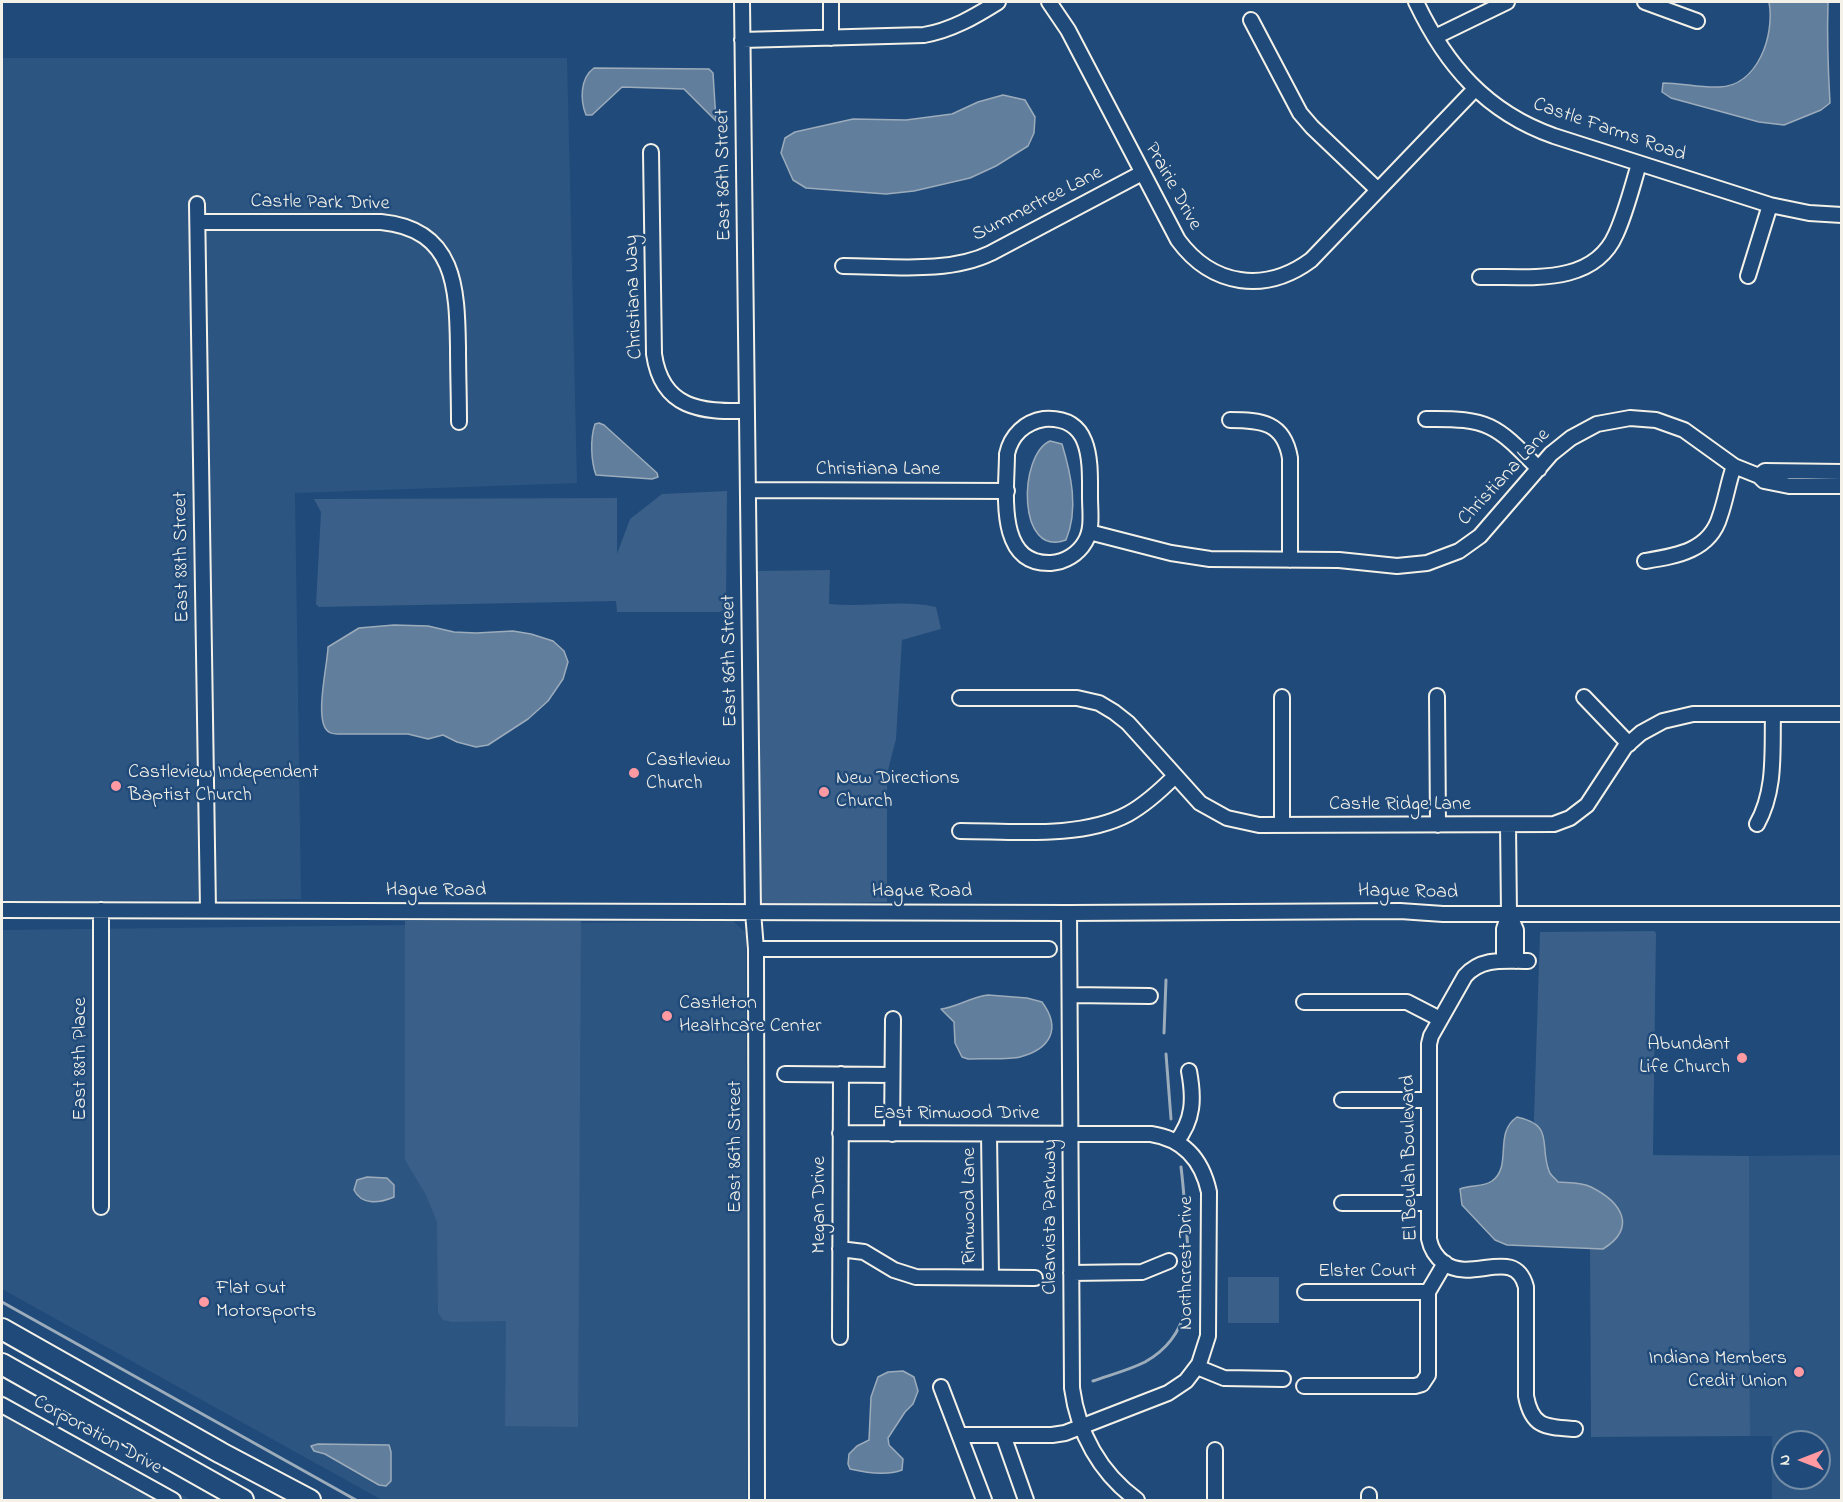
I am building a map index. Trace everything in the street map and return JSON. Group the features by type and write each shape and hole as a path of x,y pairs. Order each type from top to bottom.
{"highway":[{"path":"2,1329 221,1453 310,1500"},
{"path":"2,1364 243,1500"},
{"path":"221,1453 294,1500"}],"street":[{"name":"East 86th Street","path":"742,2 753,912 756,949 757,1500"},
{"path":"831,2 831,38"},
{"path":"742,40 910,36 936,33 969,20 998,2"},
{"name":"Prairie Drive","path":"1049,2 1068,30 1142,173 1185,250 1204,267 1219,274 1248,281 1278,278 1304,265 1475,89"},
{"name":"Castle Farms Road","path":"1416,2 1454,66 1475,89 1502,111 1529,126 1770,206 1809,213 1842,215"},
{"path":"1435,37 1507,2"},
{"path":"1645,2 1697,21"},
{"path":"1251,20 1300,113 1378,190"},
{"name":"Christiana Way","path":"651,152 654,354 659,375 674,396 693,407 710,411 747,411"},
{"path":"1480,277 1562,275 1575,272 1591,264 1607,250 1616,236 1639,164"},
{"name":"Summertree Lane","path":"843,266 938,266 971,261 992,253 1142,173"},
{"name":"East 88th Street","path":"197,204 208,910"},
{"path":"1748,276 1770,206"},
{"name":"Castle Park Drive","path":"198,222 381,222 403,226 425,238 444,256 455,286 458,316 459,422"},
{"path":"1049,418 1065,422 1079,432 1088,447 1089,531 1081,548 1063,560 1047,562 1030,558 1020,551 1010,537 1007,454 1013,438 1021,429 1036,420 1049,418"},
{"name":"Christiana Lane","path":"1089,531 1189,556 1228,560 1340,560 1397,567 1414,566 1439,560 1459,551 1480,536 1558,448 1578,433 1597,424 1630,418 1656,420 1684,430 1734,466 1759,476 1764,481 1785,486 1842,486"},
{"path":"1426,419 1464,419 1488,425 1507,437 1539,469"},
{"path":"1230,420 1264,423 1275,429 1286,442 1290,458 1290,560"},
{"path":"1645,561 1691,551 1710,535 1721,514 1734,466"},
{"path":"1759,476 1765,471 1842,472"},
{"name":"Christiana Lane","path":"748,490 1008,491"},
{"path":"1437,696 1438,825"},
{"path":"1281,697 1281,825"},
{"path":"1584,697 1629,744"},
{"name":"Castle Ridge Lane","path":"960,698 1073,698 1099,703 1111,709 1128,723 1174,777 1200,803 1221,816 1245,823 1281,825 1550,825 1576,815 1590,801 1617,758 1629,744 1641,732 1656,724 1684,715 1842,714"},
{"path":"1757,824 1767,805 1772,783 1773,714"},
{"path":"960,831 1063,830 1097,826 1136,809 1154,797 1174,777"},
{"name":"El Beulah Boulevard","path":"1445,1263 1437,1256 1430,1242 1429,1044 1431,1035 1469,971 1482,963 1516,961 1516,930 1509,914 1508,825"},
{"name":"Hague Road","path":"2,910 1069,913 1400,911 1509,914 1842,914"},
{"name":"East 88th Place","path":"101,910 102,1207"},
{"name":"Clearvista Parkway","path":"1069,913 1072,1384 1081,1427 1098,1461 1108,1474 1137,1500"},
{"path":"756,949 1049,949"},
{"path":"1070,995 1150,996"},
{"path":"1304,1002 1407,1002 1440,1019"},
{"path":"892,1019 892,1134"},
{"path":"1176,1142 1191,1115 1193,1102 1189,1071"},
{"path":"785,1074 892,1075"},
{"name":"Megan Drive","path":"840,1337 841,1074"},
{"path":"1342,1100 1429,1100"},
{"name":"East Rimwood Drive","path":"840,1133 1071,1135"},
{"name":"Rimwood Lane","path":"989,1134 991,1278"},
{"name":"Northcrest Drive","path":"960,1435 1056,1435 1081,1427 1168,1393 1186,1380 1197,1367 1205,1350 1208,1336 1209,1192 1200,1166 1191,1154 1176,1142 1151,1134 1071,1135"},
{"path":"1342,1203 1429,1203"},
{"path":"840,1249 864,1252 894,1270 911,1276 1035,1278"},
{"path":"1071,1273 1142,1272 1169,1261"},
{"path":"1304,1386 1414,1386 1424,1382 1428,1374 1428,1292 1445,1263 1455,1269 1465,1270 1505,1266 1516,1268 1523,1275 1526,1287 1526,1396 1528,1408 1536,1420 1547,1427 1575,1429"},
{"name":"Elster Court","path":"1305,1292 1428,1292"},
{"path":"1197,1367 1224,1378 1283,1379"},
{"path":"941,1387 984,1500"},
{"name":"Corporation Drive","path":"2,1405 173,1500"},
{"path":"1003,1435 1026,1500"},
{"path":"1215,1449 1215,1500"}],"shaded area":[{"path":"1769,2 1828,2 1830,103 1821,110 1784,125 1759,122 1671,98 1662,92 1663,83 1719,87 1733,84 1744,78 1754,68 1766,43 1769,29"},
{"path":"2,58 567,58 577,483 295,493 301,899 2,902"},
{"path":"594,68 709,69 713,73 716,121 684,89 622,87 592,115 586,115 582,90 586,77"},
{"path":"1003,95 1025,100 1035,117 1034,133 1028,146 996,166 970,178 914,191 886,194 806,188 793,180 781,153 785,138 795,132 853,119 906,120 952,114 978,102"},
{"path":"599,423 657,473 658,477 652,479 596,475 592,443 595,424"},
{"path":"1050,441 1062,444 1071,479 1073,504 1066,540 1050,542 1038,535 1031,521 1028,483 1032,465 1039,450"},
{"path":"727,491 726,608 720,612 617,612 616,601 319,607 316,604 321,512 314,499 617,498 617,554 630,519 662,494"},
{"path":"830,570 829,604 910,604 936,607 941,629 902,640 896,739 887,774 887,902 759,905 758,571"},
{"path":"394,625 428,626 454,632 513,631 531,634 553,641 564,651 568,662 563,679 548,701 528,719 488,745 476,747 443,735 428,739 408,734 332,734 324,726 322,717 328,647 359,628"},
{"path":"405,921 581,921 578,1427 505,1426 506,1321 452,1322 443,1320 438,1313 437,1222 426,1195 405,1160"},
{"path":"733,921 746,933 747,1500 382,1500 2,1289 2,930"},
{"path":"1654,931 1656,933 1653,1155 1749,1156 1750,1436 1591,1437 1590,1242 1532,1179 1540,932"},
{"path":"988,995 1027,998 1042,1002 1051,1021 1050,1037 1039,1049 1020,1057 968,1059 962,1057 955,1043 954,1022 941,1009"},
{"path":"1517,1117 1537,1125 1541,1131 1549,1171 1558,1182 1587,1185 1602,1193 1617,1207 1621,1215 1620,1232 1614,1241 1603,1249 1507,1245 1495,1240 1462,1205 1460,1189 1488,1183 1498,1175 1503,1158 1506,1132"},
{"path":"1841,1155 1841,1500 1772,1500 1772,1490 1831,1490 1831,1430 1771,1430 1771,1436 1750,1436 1749,1156"},
{"path":"367,1177 387,1178 394,1185 394,1197 377,1202 362,1199 354,1190 357,1180"},
{"path":"1228,1277 1279,1277 1279,1323 1228,1323"},
{"path":"903,1371 914,1377 918,1391 913,1404 888,1438 889,1445 903,1459 902,1470 876,1473 850,1469 849,1454 857,1446 869,1440 871,1397 878,1377 888,1372"},
{"path":"2,1394 191,1500 2,1500"},
{"path":"318,1444 389,1445 391,1481 386,1486 379,1485 325,1454 314,1451 311,1446"}],"waterway":[{"path":"1164,1033 1166,980"},
{"path":"1166,1054 1171,1119"},
{"path":"1093,1381 1145,1362 1161,1351 1181,1323 1186,1307 1189,1272 1181,1167"},
{"path":"2,1302 356,1500"}],"place":[{"name":"Castleview Church","path":"634,773"},
{"name":"Castleview Independent Baptist Church","path":"116,786"},
{"name":"New Directions Church","path":"824,792"},
{"name":"Castleton Healthcare Center","path":"667,1016"},
{"name":"Abundant Life Church","path":"1742,1058"},
{"name":"Flat Out Motorsports","path":"204,1302"},
{"name":"Indiana Members Credit Union","path":"1799,1372"}]}
